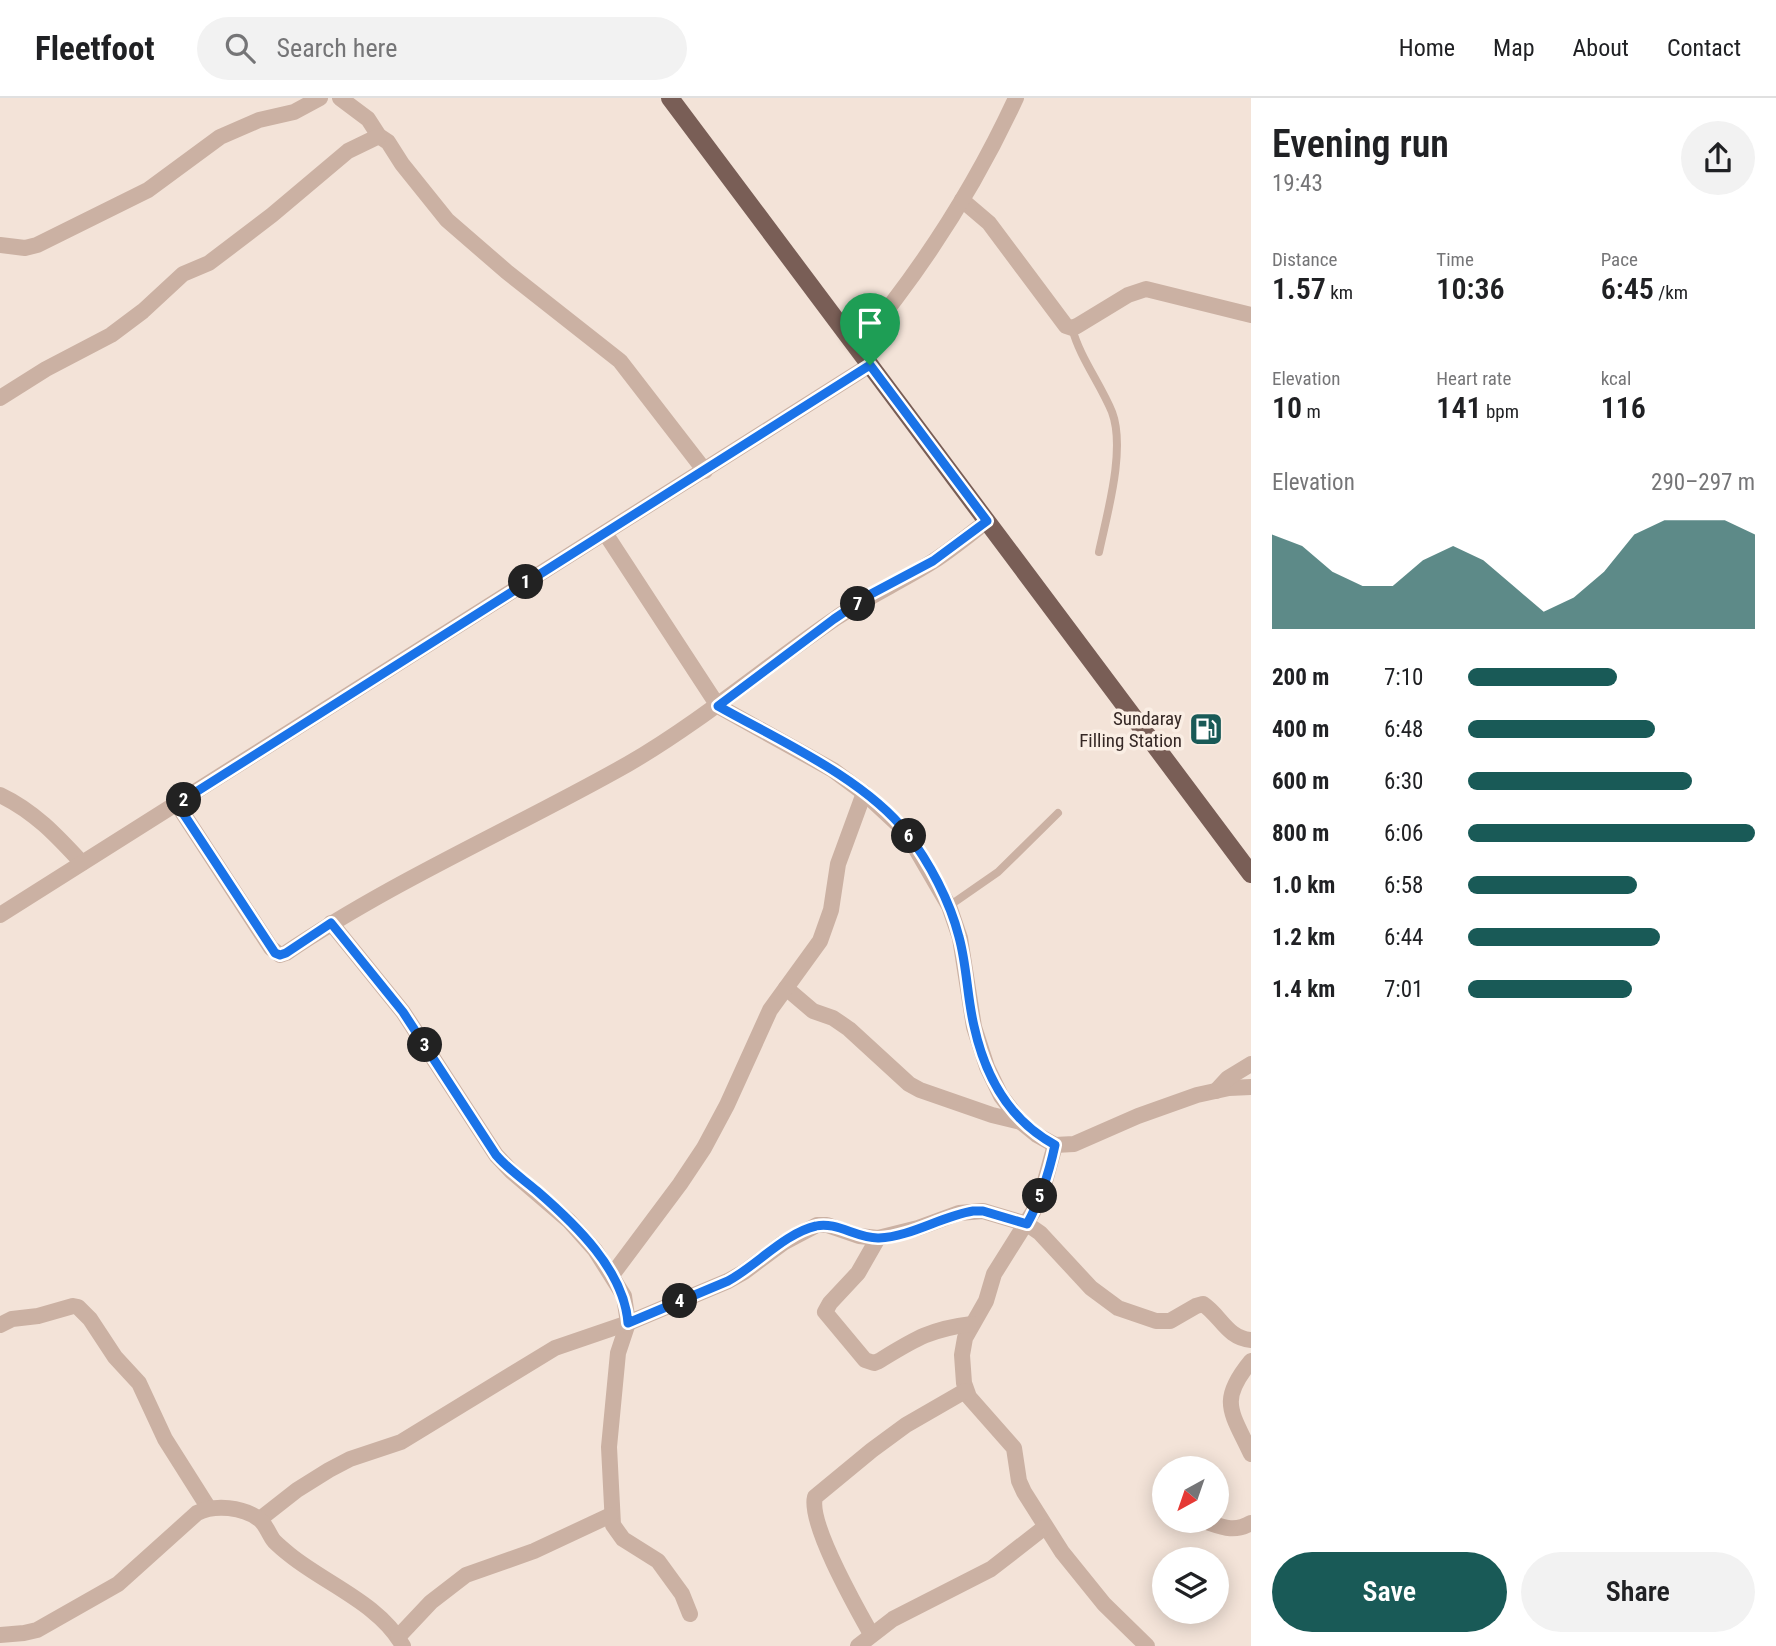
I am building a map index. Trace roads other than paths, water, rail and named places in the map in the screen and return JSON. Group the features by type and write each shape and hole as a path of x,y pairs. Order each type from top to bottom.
{"main road":[{"path":"670,98 1250,870"}],"street":[{"path":"0,245 37,245 148,190 194,154 240,127 294,112 320,98"},
{"path":"340,98 368,119 447,220 507,272 620,361 639,382 705,471"},
{"path":"857,347 920,268 984,165 1016,98"},
{"path":"0,398 46,369 111,335 143,311 183,274 209,263 283,207 348,151 379,136"},
{"path":"962,200 989,223 1060,321 1072,328 1128,295 1146,289 1251,315"},
{"path":"0,915 870,365"},
{"path":"177,804 275,953 286,953 331,923 627,765 718,706 834,619 871,594 933,561 987,521"},
{"path":"605,533 718,706 833,770 864,793 906,832 949,906 960,938 974,1027 987,1067 1001,1096 1021,1122 1055,1145 1074,1144 1138,1116 1216,1091 1251,1087"},
{"path":"612,1275 704,1148 727,1105 766,1018 813,952 826,928 838,864 864,793"},
{"path":"0,795 38,817 82,863"},
{"path":"331,923 403,1012 496,1155 569,1221 612,1275 624,1296 628,1323 618,1353 609,1447 611,1515 616,1532 658,1560 671,1576 690,1614"},
{"path":"786,988 813,1011 833,1018 849,1029 909,1084 992,1115 1021,1122"},
{"path":"1216,1091 1228,1077 1251,1064"},
{"path":"1055,1145 1042,1192 1027,1224 994,1274 985,1301 965,1338 962,1355 965,1391 1014,1447 1019,1481 1062,1552 1104,1604 1147,1646"},
{"path":"260,1520 297,1490 329,1470 401,1442 555,1348 628,1323 728,1281 783,1243 817,1225 878,1238 973,1211 983,1211 1027,1224 1049,1241 1091,1288 1118,1308 1156,1321 1170,1321 1203,1304 1230,1333 1251,1340"},
{"path":"878,1238 858,1273 825,1312 865,1360 874,1363 937,1329 972,1324"},
{"path":"0,1325 12,1319 73,1306 84,1312 115,1357 139,1383 165,1439 208,1507"},
{"path":"1251,1361 1233,1385 1230,1405 1251,1454"},
{"path":"871,1634 844,1587 815,1511 815,1497 906,1425 965,1391"},
{"path":"0,1635 37,1630 118,1584 180,1526 208,1507 234,1510 260,1520 274,1541 290,1555 350,1594 391,1628 401,1642 431,1602 466,1575 534,1551 611,1515"},
{"path":"1229,1529 1251,1523"},
{"path":"858,1646 893,1619 991,1569 1045,1527"}],"lane":[{"path":"1072,328 1113,416 1116,435 1112,492 1099,552"},
{"path":"949,906 998,872 1058,813"}],"place":[{"name":"Sundaray Filling Station","path":"1206,729"}]}
